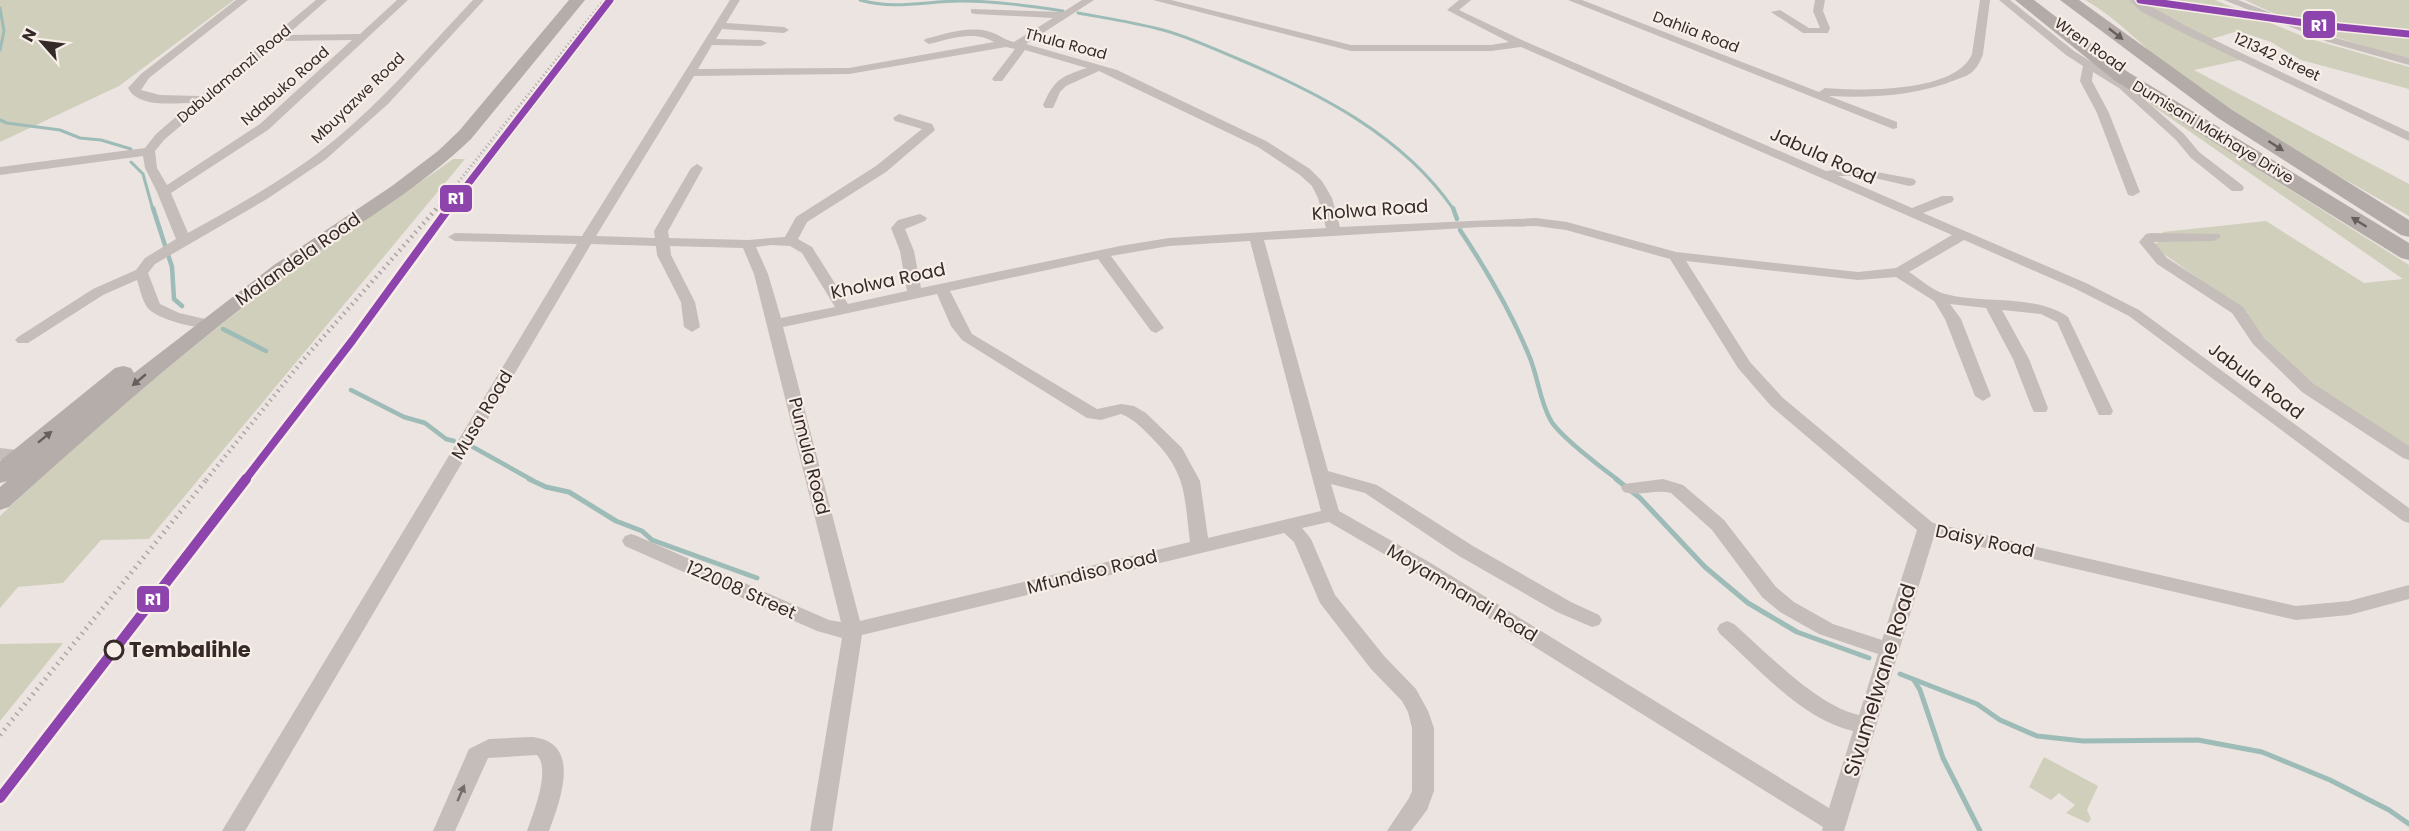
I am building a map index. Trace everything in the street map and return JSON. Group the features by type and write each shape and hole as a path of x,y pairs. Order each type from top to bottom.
{"main road":[{"name":"Malandela Road","path":"0,474 21,455 200,322 305,239 391,183 429,153 450,134 564,0"},
{"name":"Malandela Road","path":"0,501 169,355 200,322 407,185 445,155 465,135 577,0"},
{"name":"Dumisani Makhaye Drive","path":"2023,0 2121,76 2409,253"},
{"name":"Dumisani Makhaye Drive","path":"2068,0 2225,114 2409,230"}],"street":[{"path":"203,100 150,98 136,92 134,88 145,76 243,0"},
{"name":"Dabulamanzi Road","path":"149,151 160,137 322,0"},
{"name":"Ndabuko Road","path":"164,192 264,127 404,0"},
{"name":"Mbuyazwe Road","path":"184,241 321,157 369,114 480,0"},
{"name":"Musa Road","path":"233,831 586,242 735,0"},
{"path":"998,79 1014,45 1089,0"},
{"path":"1158,0 1351,48 1383,50 1491,48 1522,44"},
{"path":"1466,0 1452,10 1522,44"},
{"name":"Dahlia Road","path":"1573,0 1893,125"},
{"path":"1776,12 1807,31 1824,31 1825,28 1818,14 1817,6 1820,0"},
{"path":"1809,91 1856,94 1897,91 1921,88 1964,72 1972,67 1978,49 1985,0"},
{"name":"Wren Road","path":"2004,0 2070,53 2122,86 2180,137 2195,155 2237,188"},
{"name":"121342 Street","path":"2134,0 2146,10 2189,32 2409,137"},
{"path":"2229,0 2311,33 2409,62"},
{"path":"975,11 1066,15"},
{"path":"720,26 784,30"},
{"path":"928,41 966,33 978,33 991,35 1014,45"},
{"name":"Ndabuko Road","path":"278,38 362,37"},
{"path":"710,42 760,43"},
{"name":"Jabula Road","path":"1522,44 2081,286 2134,313 2409,517"},
{"name":"Thula Road","path":"691,73 849,71 1014,45 1113,72 1262,144 1305,172 1317,184 1325,198 1334,232"},
{"path":"736,73 741,64 808,63"},
{"path":"2089,65 2086,81 2103,113 2133,192"},
{"path":"1049,105 1058,87 1073,77 1098,68"},
{"path":"790,241 801,220 881,169 929,130 928,127 899,118"},
{"path":"0,171 149,151 151,168 164,192 184,241 150,261 141,273 98,292 23,340"},
{"path":"0,180 31,167"},
{"path":"692,327 688,302 664,255 661,231 697,168"},
{"path":"1824,176 1842,172 1877,171 1909,182"},
{"path":"1911,213 1947,199"},
{"path":"915,295 908,251 898,228 903,222 920,218"},
{"name":"Kholwa Road","path":"775,324 1102,254 1169,242 1536,222 1567,226 1675,256 1847,276 1878,276 1899,272 1961,236"},
{"path":"455,237 586,242 748,244 790,241 807,250 845,310"},
{"path":"1256,237 1331,515"},
{"path":"2214,237 2151,237 2146,242 2162,261 2238,310 2258,341 2308,388 2409,454"},
{"name":"Pumula Road","path":"748,244 761,274 775,324 853,630 821,831"},
{"path":"1102,254 1156,328"},
{"name":"Daisy Road","path":"1675,256 1744,365 1777,402 1927,528 2296,613 2349,608 2409,592"},
{"path":"1899,272 1939,297 2053,313 2063,320 2105,411"},
{"path":"141,273 154,306 173,316 200,322"},
{"path":"942,289 959,326 967,337 1093,414 1101,415 1121,409 1133,412 1176,452 1191,481 1200,546"},
{"path":"1939,297 1953,319 1983,396"},
{"path":"1990,304 2021,358 2040,408"},
{"path":"0,453 21,455"},
{"path":"1320,475 1371,489 1466,551 1564,607 1592,620"},
{"path":"1630,488 1663,485 1677,489 1718,525 1769,592 1787,607 1826,629 1889,650"},
{"name":"Mfundiso Road","path":"853,630 1331,515"},
{"name":"Moyamnandi Road","path":"1331,515 1422,567 1834,827"},
{"path":"1287,525 1302,539 1327,598 1378,663 1409,695 1418,711 1423,728 1423,791 1419,803 1398,831"},
{"name":"Sivumelwane Road","path":"1834,827 1927,528"},
{"name":"122008 Street","path":"631,541 824,626 839,630 853,630"},
{"path":"1727,629 1812,703 1842,720 1866,725"},
{"path":"444,831 477,755 487,748 543,747 549,752 553,764 553,783 538,831"}],"green space":[{"path":"0,0 234,0 119,86 0,142"},
{"path":"2085,0 2215,0 2307,38 2409,67 2409,89 2301,60 2271,42 2238,31 2211,39 2240,60 2194,70 2409,184 2409,216 2289,147 2202,92 2109,16"},
{"path":"2245,0 2409,0 2409,58 2326,34"},
{"path":"2148,100 2409,265 2409,450 2338,404 2264,342 2246,313 2248,313 2161,252 2155,244 2160,241 2163,232 2266,221 2364,283 2403,279 2150,104"},
{"path":"453,159 465,159 149,539 101,540 63,583 18,587 0,608 0,516 104,422 211,333 306,261"},
{"path":"63,643 0,721 0,644"},
{"path":"2044,757 2098,786 2087,810 2091,819 2088,823 2066,813 2075,805 2059,793 2051,800 2029,787"}],"waterway":[{"path":"860,0 898,5 948,1 986,2 1063,11"},
{"path":"0,8 4,31 0,50"},
{"path":"1078,13 1139,24 1198,42 1267,71 1327,101 1384,138 1410,159 1453,209"},
{"path":"0,120 7,123 60,130 80,138 101,140 131,149"},
{"path":"131,162 143,174 153,210"},
{"path":"153,208 172,267 174,299 182,306"},
{"path":"1453,209 1457,219"},
{"path":"1460,230 1515,324 1530,358 1550,419 1571,442 1618,480"},
{"path":"223,329 266,351"},
{"path":"351,390 404,417 425,423 446,439 454,441"},
{"path":"473,447 532,480"},
{"path":"529,479 546,487 569,492 616,521 642,531 652,540 757,578"},
{"path":"1616,479 1640,498 1705,567 1748,603 1797,632 1869,658"},
{"path":"1900,674 1977,704 2000,720 2037,736 2083,741 2198,740 2262,752 2330,780 2389,810 2409,824"},
{"path":"1914,680 1920,690 1943,758 1980,831"}],"railway":[{"path":"436,210 604,0"},
{"path":"206,480 303,360 437,208"},
{"path":"0,735 207,479"}],"transit line":[{"name":"R1","path":"0,798 352,341 476,171 610,0"},
{"name":"R1","path":"2140,0 2320,25 2409,34"}],"place":[{"name":"Tembalihle","path":"114,650"}]}
